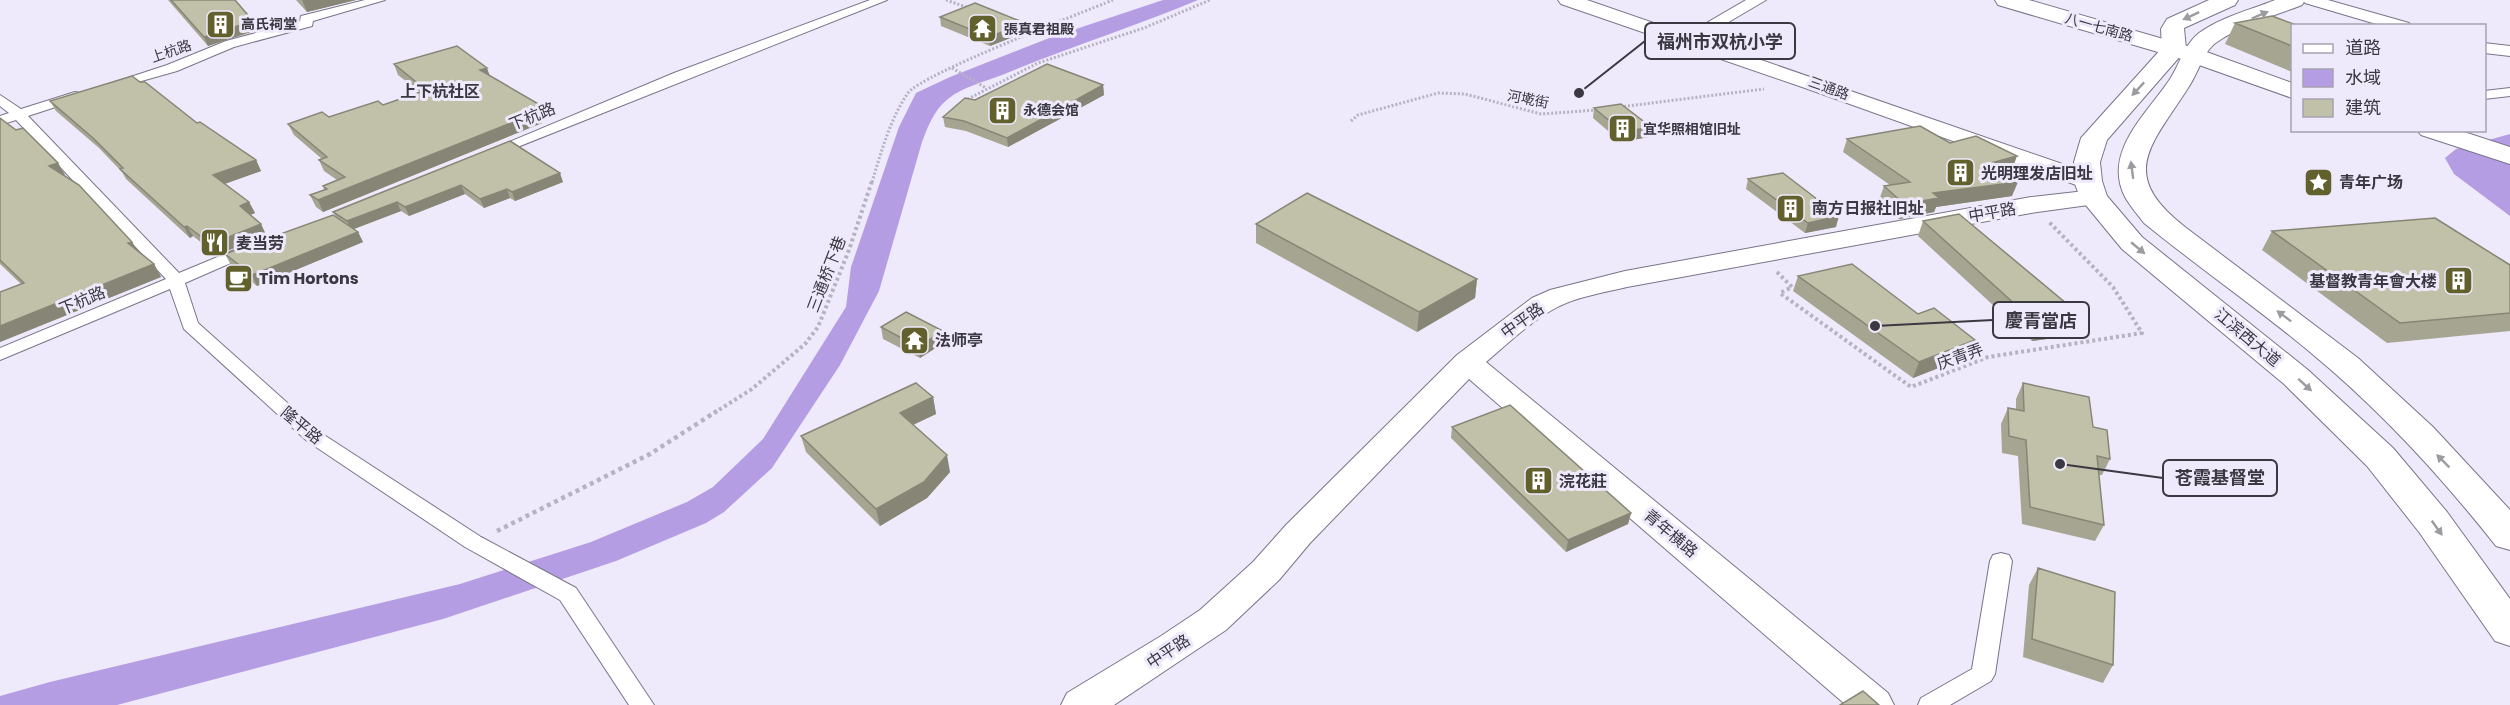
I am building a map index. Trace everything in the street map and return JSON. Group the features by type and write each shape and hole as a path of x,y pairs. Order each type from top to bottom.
{"main road":[{"name":"八一七南路","path":"2006,0 2181,49"},
{"name":"八一七南路","path":"2036,0 2111,21 2291,91"},
{"path":"2227,0 2175,24 2172,36 2181,49 2183,78 2131,157 2132,173 2145,207 2169,229 2323,346 2367,385 2464,482 2510,536"},
{"path":"2091,189 2088,153 2094,138 2181,49 2294,0"},
{"path":"2436,132 2510,156"},
{"name":"江滨西大道","path":"2091,189 2132,243 2296,377 2380,457 2433,522 2510,630"}],"street":[{"name":"上杭路","path":"0,122 18,114 172,68 230,44 308,23 305,19 316,14 379,0"},
{"name":"下杭路","path":"471,160 679,76 881,0"},
{"name":"三通路","path":"1568,0 1687,39 2091,189"},
{"path":"1687,39 1758,0"},
{"path":"2311,0 2396,24"},
{"path":"2486,48 2510,51"},
{"path":"2486,95 2510,92"},
{"name":"隆平路","path":"0,99 18,114 175,279 190,325 314,437 473,542 568,594 642,705"},
{"name":"中平路","path":"1081,705 1175,647 1213,620 1266,571 1298,534 1468,362 1527,314 1560,296 1608,282 2031,205 2091,189"},
{"name":"下杭路","path":"0,355 262,244"},
{"name":"青年横路","path":"1468,362 1874,705"},
{"path":"1930,705 1983,674 2001,561"}],"path":[{"path":"946,0 979,12"},
{"name":"三通桥下巷","path":"473,542 650,454 752,389 805,344 818,327 849,250 887,136 909,91 951,68 1113,0"},
{"path":"958,107 986,88 1038,63 1144,28 1210,0"},
{"path":"1024,27 1035,31"},
{"path":"951,68 986,88"},
{"path":"1617,107 1767,88"},
{"name":"河墘街","path":"1352,121 1358,116 1438,93 1465,94 1541,114 1606,109"},
{"name":"庆青弄","path":"1757,254 1792,287 1780,293 1911,387 1988,357 2142,333 2113,287 2031,205"}],"water":[{"path":"1163,0 1198,0 966,88 943,103 929,124 922,142 879,291 840,365 772,468 724,512 706,523 616,561 443,619 117,705 0,705 0,696 50,682 460,584 591,542 687,502 713,487 763,439 846,307 851,267 899,127 916,93 950,77 1052,37"},
{"path":"2510,134 2510,216 2454,174 2445,158 2456,149"}],"building":[{"name":"高氏祠堂","path":"171,0 235,0 253,21 204,37"},
{"path":"975,3 1025,23 989,37 940,17"},
{"path":"2272,16 2294,24 2291,24 2291,46 2235,23"},
{"path":"457,46 487,68 480,70 542,106 532,109 538,112 318,200 310,195 327,189 323,186 345,177 319,160 327,157 288,124 322,112 329,117 378,101 383,105 426,90 394,64"},
{"name":"永德会馆","path":"1047,64 1103,85 1007,138 964,121 943,117 965,98 975,100"},
{"path":"132,76 140,82 145,82 197,123 200,122 256,160 213,175 249,202 240,206 261,224 211,244 187,226 184,227 120,169 123,168 93,138 50,101"},
{"path":"1621,104 1651,127 1623,132 1594,108"},
{"path":"0,118 16,130 23,128 58,163 49,166 79,185 132,242 128,243 154,264 0,326 0,292 24,283 0,260"},
{"path":"1920,126 1950,143 1976,136 2017,156 1987,164 2018,182 1933,193 1939,198 1904,204 1884,186 1910,182 1847,139"},
{"path":"510,141 560,173 512,192 507,189 480,199 461,185 405,207 397,202 347,221 333,212"},
{"path":"1783,173 1839,216 1808,223 1748,179"},
{"path":"1307,193 1477,279 1419,312 1256,224"},
{"path":"1959,214 2085,319 2039,326 1923,221"},
{"path":"333,215 358,232 252,275 225,254"},
{"path":"2435,218 2510,265 2510,313 2400,323 2272,231"},
{"path":"1852,264 1918,314 1934,308 1975,340 1919,362 1798,276"},
{"path":"906,312 943,331 918,347 881,327"},
{"path":"916,383 933,397 900,413 947,455 924,482 876,509 801,436"},
{"path":"2023,383 2089,397 2093,427 2107,430 2110,459 2097,456 2104,525 2030,507 2026,440 2009,436 2008,408 2024,411"},
{"name":"浣花莊","path":"1510,405 1631,513 1568,540 1452,427"},
{"path":"2038,568 2115,592 2113,665 2032,639"},
{"path":"1863,691 1879,705 1840,705"}],"place":[{"name":"高氏祠堂","path":"220,24"},
{"name":"張真君祖殿","path":"983,29"},
{"name":"福州市双杭小学","path":"1579,93"},
{"name":"永德会馆","path":"1002,110"},
{"name":"宜华照相馆旧址","path":"1622,129"},
{"name":"光明理发店旧址","path":"1960,173"},
{"name":"青年广场","path":"2318,182"},
{"name":"南方日报社旧址","path":"1791,208"},
{"name":"麦当劳","path":"215,243"},
{"name":"Tim Hortons","path":"238,278"},
{"name":"基督教青年會大楼","path":"2458,281"},
{"name":"慶青當店","path":"1875,326"},
{"name":"法师亭","path":"914,340"},
{"name":"苍霞基督堂","path":"2060,464"},
{"name":"浣花莊","path":"1538,481"}],"district":[{"name":"上下杭社区","path":"440,91"}]}
